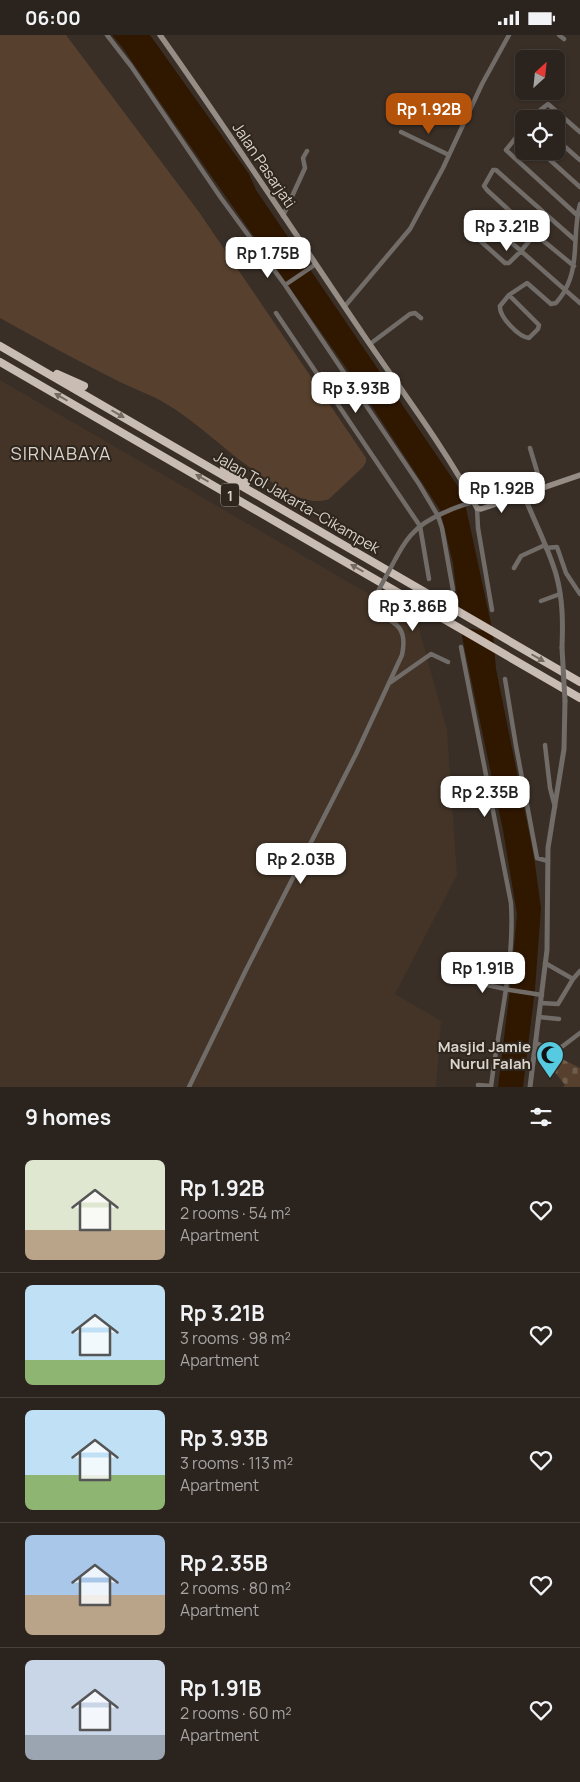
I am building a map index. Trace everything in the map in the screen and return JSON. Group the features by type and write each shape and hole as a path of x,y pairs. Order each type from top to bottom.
{"highway":[{"name":"Jalan Tol Jakarta–Cikampek","path":"0,346 580,682"},
{"path":"16,355 84,386"},
{"name":"Jalan Tol Jakarta–Cikampek","path":"0,362 580,697"},
{"path":"224,467 265,499"}],"main road":[{"name":"Jalan Pasarjati","path":"160,35 413,405 474,505"},
{"path":"474,505 481,509 580,475"}],"street":[{"path":"107,35 131,66 221,198 285,285 440,515 453,590"},
{"path":"345,306 410,229 449,155 482,84 509,35"},
{"path":"559,35 564,39"},
{"path":"540,110 548,104 555,110"},
{"path":"565,119 580,132"},
{"path":"401,132 449,155"},
{"path":"515,139 506,150 515,158"},
{"path":"565,147 580,160"},
{"path":"283,216 305,168 303,158 307,151"},
{"path":"517,160 577,215"},
{"path":"550,160 580,187"},
{"path":"574,266 535,235 484,186 493,170 496,169 575,240"},
{"path":"510,295 539,325 538,329 529,338 524,338 501,315 500,306 510,295 527,283 553,305 566,290 574,266 577,215 580,204"},
{"path":"535,235 520,251 509,263 506,263 469,232 467,226 474,214 479,214 520,251 580,303"},
{"path":"285,285 316,264"},
{"path":"276,313 420,526 429,579"},
{"path":"370,343 410,314 414,313 420,318"},
{"path":"530,448 542,489"},
{"path":"524,495 556,573 563,617 562,648 565,701 564,749 548,849 548,923 545,963 530,1087"},
{"path":"189,1087 246,970 341,784 402,655 404,638 397,624 374,611 374,601 396,558 414,531 440,515 474,505 492,610"},
{"path":"514,568 521,556 545,546 557,547 566,573 577,586 580,594"},
{"path":"541,601 560,594"},
{"path":"461,647 511,903 512,920 508,990 491,1086 478,1085"},
{"path":"390,683 431,654 448,661"},
{"path":"505,679 537,858 548,861"},
{"path":"545,745 550,788 555,808"},
{"path":"545,963 573,979"},
{"path":"541,1003 558,1004 580,971"},
{"path":"465,980 508,990 542,995"},
{"path":"539,1017 559,1019"},
{"path":"536,1043 555,1052 580,1033"}],"shaded area":[{"path":"112,35 150,35 249,174 256,190 463,494 493,633 496,669 534,857 541,908 535,989 523,1087 498,1087 517,914 503,830 460,627 491,632 459,613 453,563 440,510 354,379"},
{"path":"0,380 374,597 418,625 447,730 457,875 395,994 441,1021 436,1087 0,1087"}],"green space":[{"path":"0,35 66,35 199,212 366,458 363,467 329,499 313,501 296,496 253,469 171,407 88,366 0,318"},
{"path":"560,1058 580,1068 580,1087 563,1087 565,1085 554,1071"}],"place":[{"name":"Masjid Jamie Nurul Falah","path":"550,1079"}],"district":[{"name":"SIRNABAYA","path":"61,453"}]}
